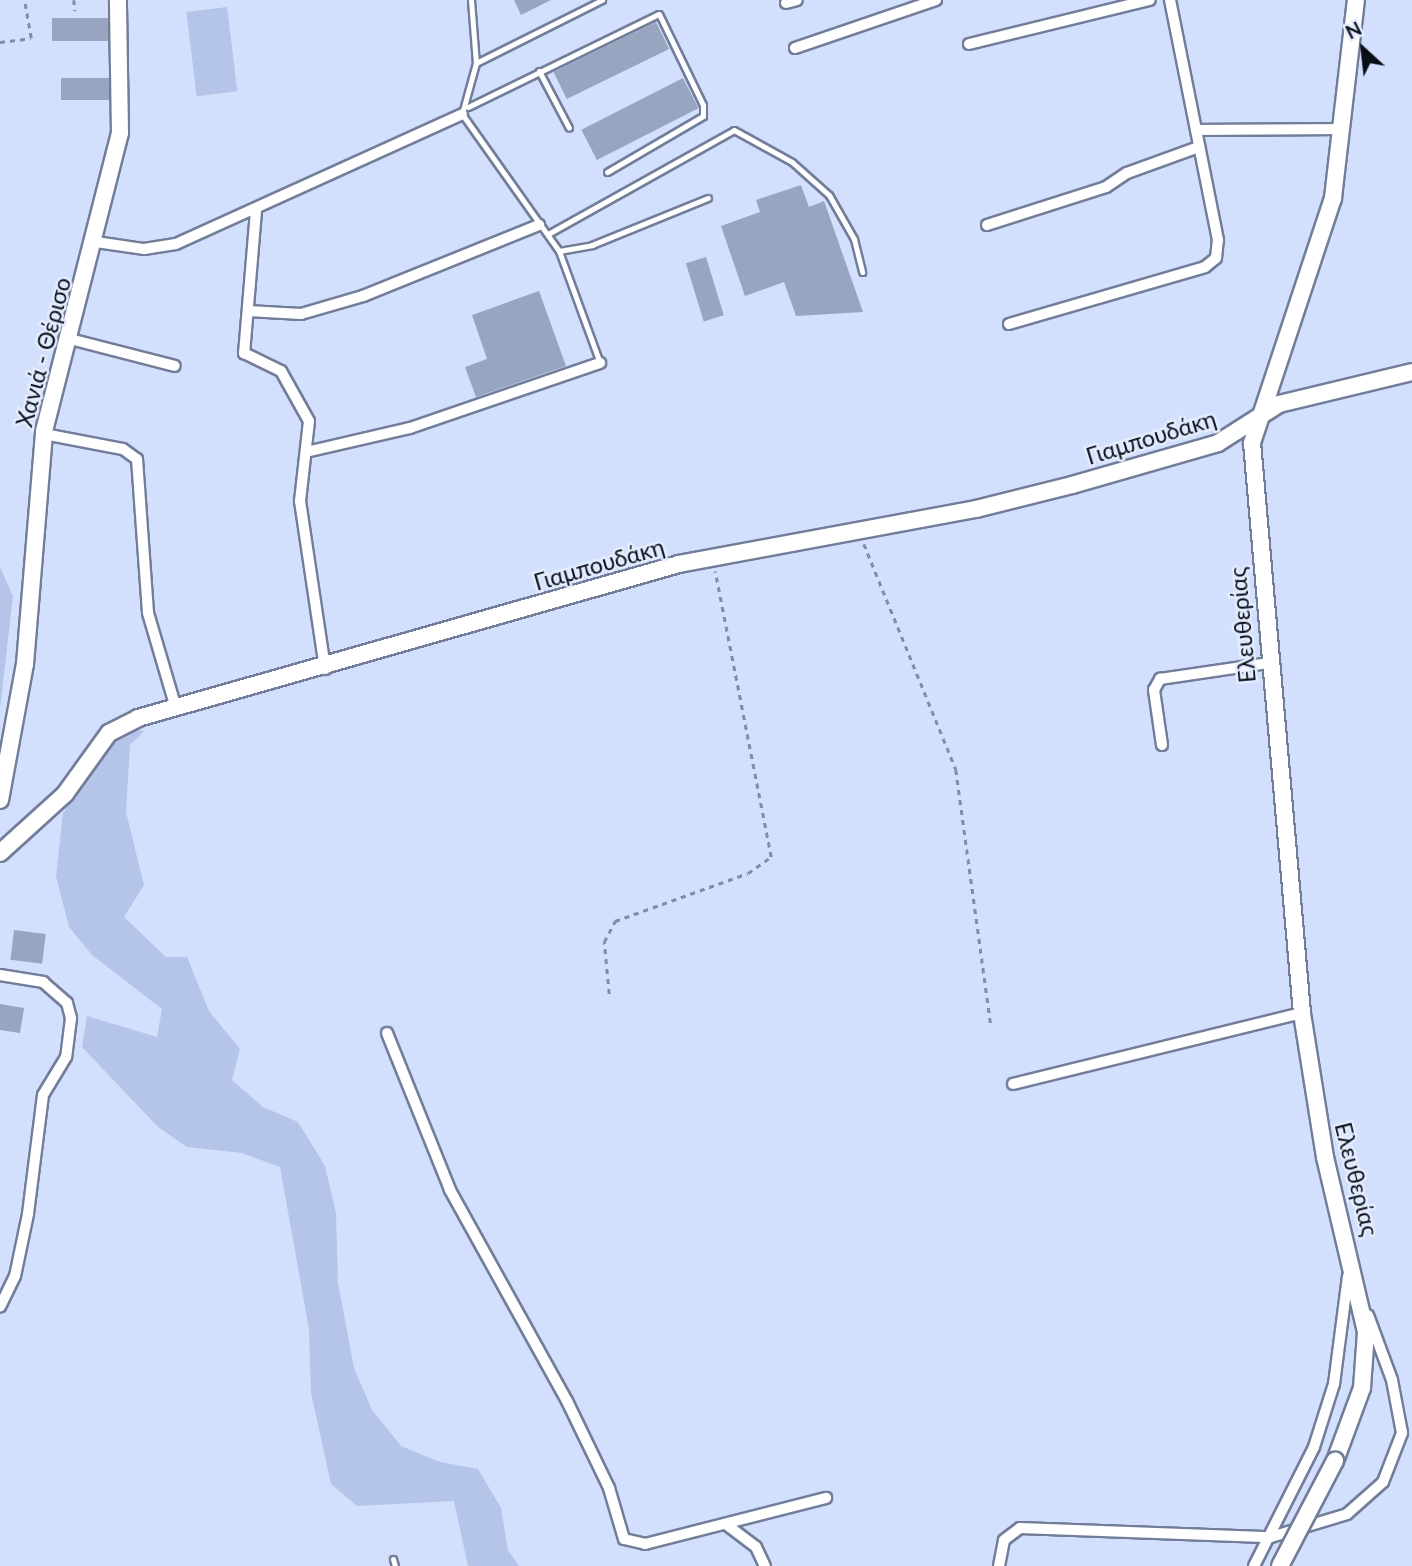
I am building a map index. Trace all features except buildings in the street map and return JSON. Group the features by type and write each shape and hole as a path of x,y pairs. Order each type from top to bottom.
{"main road":[{"name":"Χανιά - Θέρισο","path":"0,800 25,664 44,434 96,242 120,133 118,0"},
{"name":"Ελευθερίας","path":"1280,1566 1335,1461 1362,1388 1363,1304 1325,1157 1302,1013 1268,663 1252,443 1329,216 1342,129 1356,0"},
{"name":"Γιαμπουδάκη","path":"0,853 65,794 109,733 176,708 325,669 712,558 976,509 1218,443 1261,413 1297,399 1412,372"}],"street":[{"path":"795,48 936,0"},
{"path":"969,44 1150,0"},
{"path":"1009,324 1211,262 1218,240 1170,0"},
{"path":"96,242 159,248 256,211 465,111"},
{"path":"1196,130 1342,129"},
{"path":"987,225 1106,187 1127,173 1199,148"},
{"path":"256,211 245,357 286,376 309,421 300,501 325,669"},
{"path":"248,311 302,314 363,296 538,225"},
{"path":"70,338 176,366"},
{"path":"306,452 410,428 600,363"},
{"path":"44,434 122,449 137,460 148,613 176,708"},
{"path":"1162,745 1154,690 1160,679 1268,663"},
{"path":"0,975 43,982 67,1003 71,1018 66,1057 48,1082 38,1118 28,1214 15,1276 0,1307"},
{"path":"1013,1084 1302,1013"},
{"path":"387,1033 450,1190 567,1401 609,1489 624,1539 645,1544 826,1498"},
{"path":"1254,1566 1271,1537 1314,1447 1334,1384 1351,1251"},
{"path":"999,1566 1003,1540 1020,1528 1271,1537 1327,1522 1366,1501 1383,1482 1398,1450 1401,1414 1363,1304"},
{"path":"727,1525 756,1547 765,1566"}],"lane":[{"path":"471,0 476,63 465,111 538,225 548,234 559,251 600,363"},
{"path":"476,63 602,0"},
{"path":"465,111 650,14 664,17 703,116 607,172"},
{"path":"539,71 569,128"},
{"path":"548,234 734,131 792,162 829,195 854,239 862,272"},
{"path":"559,251 592,245 708,198"}],"path":[{"path":"0,42 31,38 24,0"},
{"path":"74,0 75,11"},
{"path":"859,531 956,770 991,1026"},
{"path":"609,994 604,942 615,921 748,873 771,857 712,558"}],"shaded area":[{"path":"227,7 237,91 197,96 186,12"},
{"path":"0,567 13,596 0,709"},
{"path":"127,729 144,731 130,745 126,812 144,885 124,917 166,957 187,957 209,1011 240,1049 232,1080 263,1107 298,1122 325,1166 336,1213 338,1283 354,1368 372,1410 401,1446 440,1462 478,1469 501,1508 508,1550 519,1566 468,1566 454,1501 357,1506 331,1484 311,1393 309,1329 280,1167 242,1153 187,1147 158,1127 82,1047 87,1016 157,1037 162,1009 92,955 69,927 56,876 63,813 103,754"}]}
